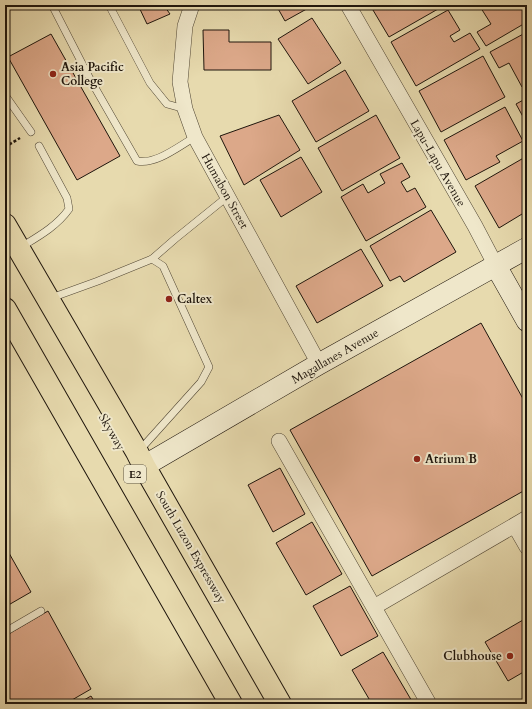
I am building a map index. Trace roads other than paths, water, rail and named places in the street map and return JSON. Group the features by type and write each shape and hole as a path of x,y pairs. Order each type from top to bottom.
{"highway":[{"name":"South Luzon Expressway","path":"5,225 12,246 48,299 280,704"},
{"name":"Skyway","path":"12,246 266,704"},
{"name":"E2","path":"5,309 231,704"},
{"path":"5,318 228,704"}],"street":[{"name":"Humabon Street","path":"192,5 185,26 180,82 185,109 195,137 319,364"},
{"name":"Lapu-Lapu Avenue","path":"348,5 475,226 527,321"},
{"name":"Magallanes Avenue","path":"141,459 319,364 527,248"},
{"path":"279,441 429,704"},
{"path":"374,607 521,522 527,547"}],"lane":[{"path":"52,5 90,79 137,161 145,163 154,161 195,137"},
{"path":"109,5 150,83 167,104 185,109"},
{"path":"5,95 31,132"},
{"path":"12,246 50,229 64,217 69,209 67,198 39,146"},
{"path":"48,299 152,259 227,196"},
{"path":"141,459 201,382 210,367 163,266 152,259"},
{"path":"5,632 41,611"}],"place":[{"name":"Asia Pacific College","path":"53,74"},
{"name":"Caltex","path":"169,299"},
{"name":"Atrium B","path":"417,459"},
{"name":"Clubhouse","path":"510,656"}]}
